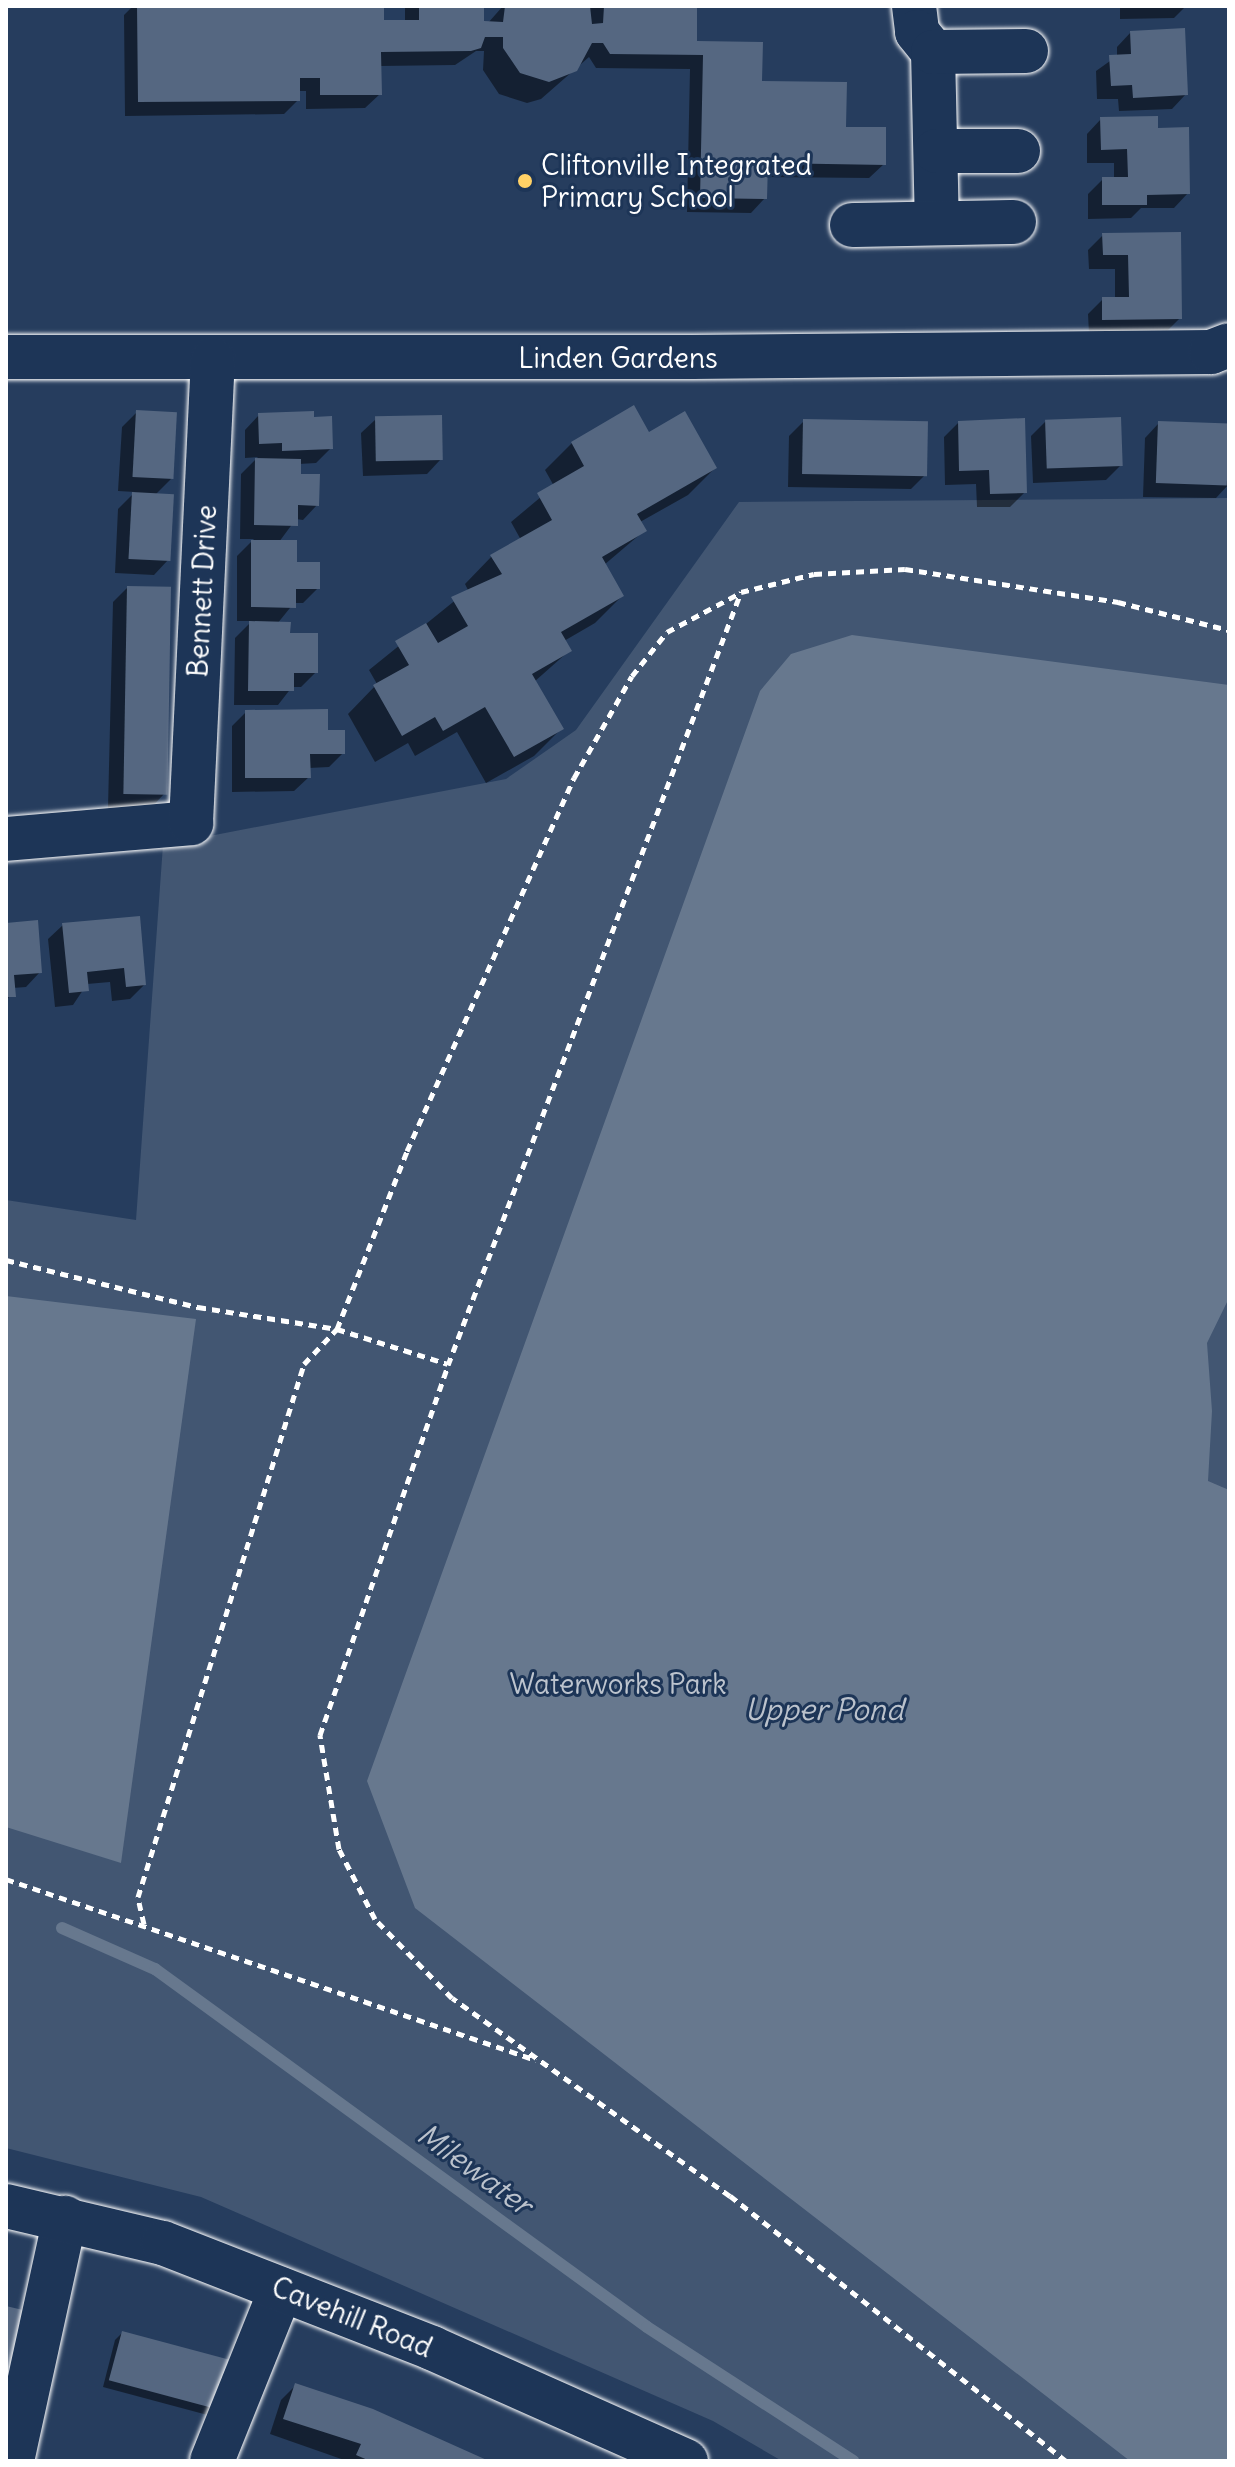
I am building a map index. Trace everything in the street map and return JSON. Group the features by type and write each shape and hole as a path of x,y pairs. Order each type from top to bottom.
{"street":[{"path":"914,6 917,32 933,52 937,223"},
{"path":"933,52 1026,51"},
{"path":"936,151 1018,151"},
{"path":"852,225 1014,222"},
{"name":"Linden Gardens","path":"6,357 213,360 1211,352 1229,345"},
{"name":"Bennett Drive","path":"6,839 191,823 213,360"},
{"name":"Cavehill Road","path":"6,2206 163,2243 432,2348 686,2461"},
{"path":"12,2461 65,2218"},
{"path":"212,2461 281,2289"}],"path":[{"path":"144,1924 138,1897 304,1364 337,1329 407,1151 574,778 632,676 667,632 741,592 814,574 905,569 1118,602 1229,630"},
{"path":"741,592 448,1365 320,1735 339,1849 375,1919 452,1998 730,2196 1066,2461"},
{"path":"6,1260 198,1307 337,1329 448,1365"},
{"path":"6,1879 144,1924 242,1963 541,2061"}],"green space":[{"name":"Waterworks Park","path":"1229,498 1229,2461 782,2461 713,2421 201,2197 6,2148 6,1200 136,1220 163,845 506,779 576,730 739,502"}],"water":[{"name":"Upper Pond","path":"852,635 1229,685 1229,1298 1207,1343 1212,1411 1208,1481 1229,1490 1229,2461 1130,2461 415,1908 367,1781 760,691 791,654"},
{"path":"6,1296 196,1319 121,1863 6,1827"}],"building":[{"path":"137,6 384,6 384,20 419,20 419,6 484,6 484,21 503,22 505,6 590,6 592,24 603,23 604,6 697,6 697,41 763,42 762,81 847,82 846,127 886,127 886,165 768,163 767,199 700,198 703,55 610,54 603,43 592,43 577,71 549,82 520,73 503,48 503,37 485,37 481,48 471,51 381,52 382,95 320,95 320,78 300,78 300,101 138,102"},
{"path":"1185,28 1188,95 1133,98 1132,85 1111,86 1109,55 1131,54 1130,31"},
{"path":"1158,116 1158,128 1189,127 1190,194 1147,195 1147,205 1102,205 1102,177 1128,177 1127,149 1101,150 1100,117"},
{"path":"1181,232 1182,319 1102,320 1102,297 1129,297 1128,255 1103,255 1102,233"},
{"path":"634,405 649,432 685,411 717,468 637,514 647,531 602,557 624,596 561,632 572,651 532,674 564,729 514,757 485,707 443,731 435,717 402,736 373,685 409,665 395,641 426,623 438,643 468,626 451,597 502,574 490,555 552,520 537,493 584,466 571,442"},
{"path":"136,410 177,412 173,479 132,477"},
{"path":"314,411 314,417 332,416 333,449 282,451 282,443 259,444 258,413"},
{"path":"442,415 443,460 376,461 375,416"},
{"path":"1121,417 1123,466 1047,469 1045,420"},
{"path":"1025,418 1027,493 990,494 989,470 959,471 958,421"},
{"path":"803,419 928,421 927,476 802,474"},
{"path":"1158,421 1229,423 1227,485 1156,483"},
{"path":"255,458 301,459 301,474 320,474 319,506 298,505 298,526 254,525"},
{"path":"132,492 174,494 170,561 128,559"},
{"path":"251,540 297,540 297,562 320,562 320,589 296,589 296,608 251,607"},
{"path":"127,586 171,587 167,795 123,794"},
{"path":"249,621 291,622 290,633 318,633 318,673 294,673 294,691 248,691"},
{"path":"328,709 328,730 345,730 345,754 310,754 311,778 245,778 245,710"},
{"path":"140,916 146,985 126,987 124,968 87,972 89,991 69,993 62,923"},
{"path":"38,920 42,973 14,975 16,997 6,997 6,923"},
{"path":"6,2306 27,2311 6,2396"},
{"path":"122,2331 237,2362 224,2411 109,2380"},
{"path":"295,2383 373,2409 489,2461 370,2461 356,2455 361,2444 283,2419"}],"waterway":[{"name":"Milewater","path":"62,1928 155,1969 647,2327 853,2461"}],"place":[{"name":"Cliftonville Integrated Primary School","path":"525,181"}]}
